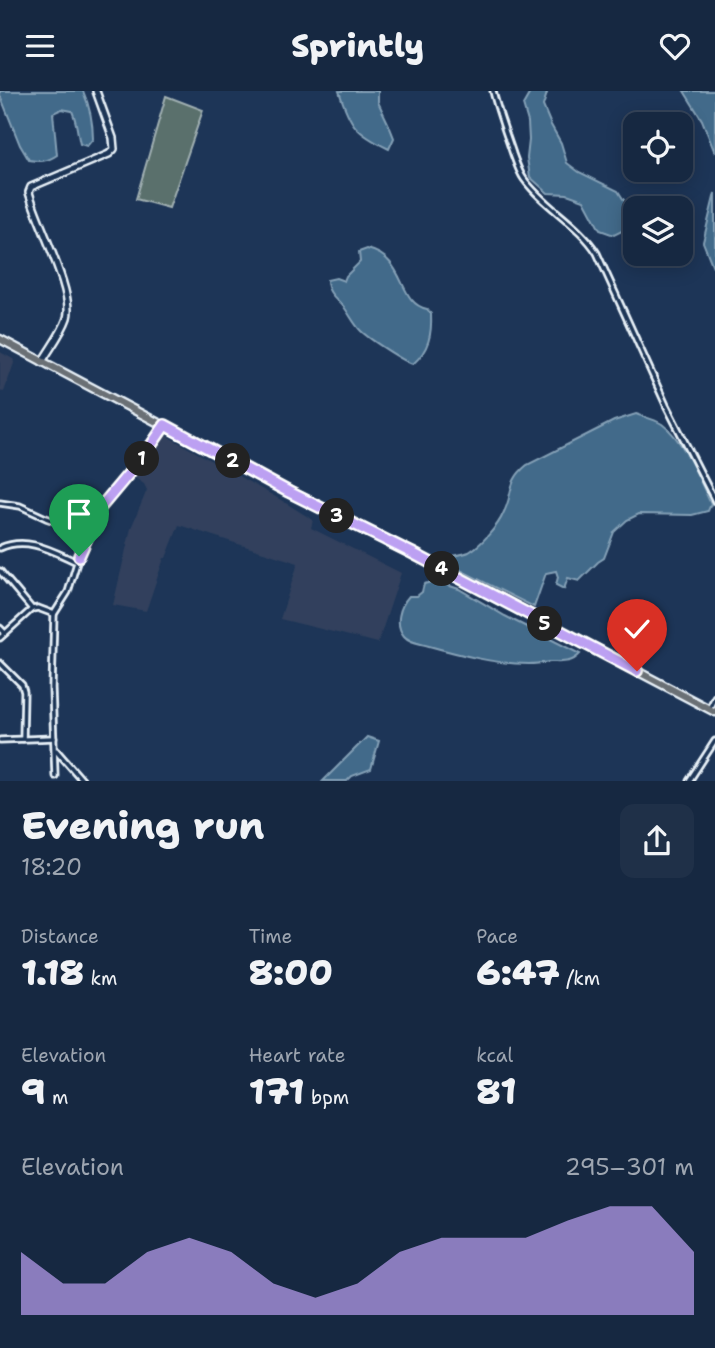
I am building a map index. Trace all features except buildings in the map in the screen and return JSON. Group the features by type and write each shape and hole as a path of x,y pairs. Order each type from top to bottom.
{"main road":[{"path":"0,339 712,711"}],"street":[{"path":"42,362 66,320 68,304 64,286 29,192 31,187 114,149 113,138 96,91"},
{"path":"493,91 521,175 597,253 666,405 715,501"},
{"path":"55,776 52,688 54,614 68,591 100,508 146,453 165,425"},
{"path":"0,503 20,506 89,533"},
{"path":"0,548 17,543 36,545 77,562"},
{"path":"0,571 32,609"},
{"path":"0,638 32,609 38,608 54,614"},
{"path":"0,628 5,633"},
{"path":"0,663 22,685 23,739"},
{"path":"712,711 715,697"},
{"path":"0,740 55,738"},
{"path":"689,781 715,741"},
{"path":"55,749 83,781"}],"shaded area":[{"path":"0,91 83,91 91,114 93,139 87,146 80,144 72,111 62,109 53,113 57,155 43,161 29,160 20,145"},
{"path":"339,91 378,91 378,102 394,138 389,149 356,127 347,113"},
{"path":"531,91 546,91 543,106 561,143 567,163 579,172 618,191 623,199 623,230 614,235 600,230 584,200 567,194 548,193 530,177 527,158 528,122 523,105"},
{"path":"684,91 715,91 715,153 702,120"},
{"path":"715,193 715,269 703,242"},
{"path":"367,249 389,261 411,298 431,314 428,341 423,353 413,364 361,331 329,288 327,280 336,278 344,281 360,262 359,252"},
{"path":"0,352 15,360 4,392 0,391"},
{"path":"636,414 662,424 678,440 711,504 708,511 692,515 639,514 627,520 614,532 604,558 579,581 568,578 564,589 556,585 556,571 546,573 534,607 450,563 453,556 469,552 479,545 501,519 516,477 527,465 614,421"},
{"path":"160,432 313,520 311,528 401,573 378,643 280,619 298,563 179,525 164,558 146,611 113,605 131,528 147,490 144,484 129,474"},
{"path":"435,581 459,589 580,654 566,662 516,664 466,656 409,640 399,626 403,605 409,596 417,596 422,592 424,584"},
{"path":"367,737 379,741 371,769 352,776 347,781 323,781"}],"green space":[{"path":"166,96 203,110 169,208 136,199"}],"route":[{"path":"79,556 100,508 146,453 165,425 289,492 637,671"}]}
